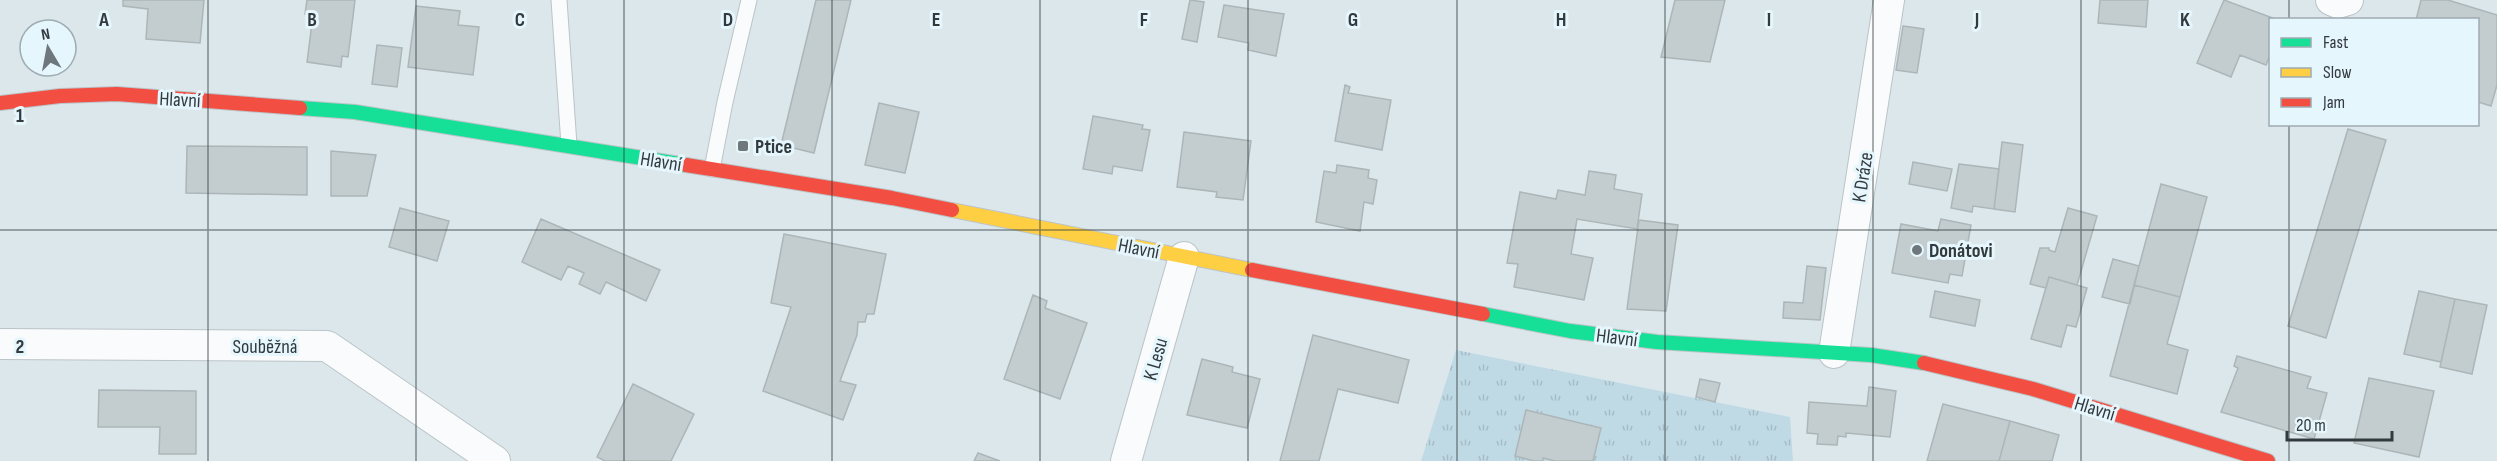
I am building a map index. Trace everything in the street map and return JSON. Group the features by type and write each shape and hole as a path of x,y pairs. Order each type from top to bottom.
{"main road":[{"name":"Hlavní","path":"0,103 85,94 252,103 355,112 569,145 892,198 1570,331 1657,342 1871,355 1918,362 2033,388 2268,461"}],"street":[{"name":"K Dráze","path":"1834,353 1889,0"},
{"path":"2331,0 2338,3 2348,0"},
{"name":"K Lesu","path":"1126,461 1184,257"},
{"name":"Souběžná","path":"0,346 327,346 495,461"}],"lane":[{"path":"560,0 569,145"},
{"path":"712,169 749,0"}],"green space":[{"path":"1456,350 1790,417 1793,461 1421,461"}],"building":[{"path":"123,0 204,0 200,43 146,39 148,9 123,6"},
{"path":"307,0 355,0 348,57 342,56 341,67 307,62 313,15 305,14"},
{"path":"816,0 851,0 814,153 781,145"},
{"path":"1190,0 1204,2 1197,42 1182,39"},
{"path":"1675,0 1725,0 1710,62 1661,57"},
{"path":"2100,0 2148,0 2146,27 2098,23"},
{"path":"2224,0 2273,18 2269,18 2269,58 2266,65 2240,55 2231,77 2197,63"},
{"path":"2421,0 2448,0 2497,15 2497,85 2491,106 2479,102 2479,18 2416,18"},
{"path":"1224,5 1284,14 1276,56 1248,50 1249,43 1218,37"},
{"path":"416,6 460,11 458,25 479,27 473,75 408,67"},
{"path":"1903,26 1924,29 1917,73 1896,70"},
{"path":"377,45 402,48 397,87 372,84"},
{"path":"1345,85 1350,87 1348,93 1391,100 1382,150 1335,141"},
{"path":"879,103 919,112 905,173 865,165"},
{"path":"1093,116 1143,125 1142,129 1150,130 1142,171 1113,166 1112,174 1083,169"},
{"path":"2348,129 2386,140 2326,338 2288,326"},
{"path":"1184,132 1251,141 1243,200 1216,197 1217,192 1177,187"},
{"path":"2002,142 2023,145 2015,212 1994,209"},
{"path":"187,146 307,147 307,195 186,193"},
{"path":"331,151 376,155 367,196 331,196"},
{"path":"1913,162 1952,169 1947,191 1909,184"},
{"path":"1959,164 1999,169 1994,209 1973,206 1972,212 1951,208"},
{"path":"1337,165 1369,170 1368,178 1377,180 1373,204 1364,202 1360,231 1316,222 1324,171 1336,173"},
{"path":"1589,171 1616,175 1614,189 1642,194 1637,229 1577,219 1571,254 1593,258 1584,300 1514,287 1518,264 1507,263 1520,192 1556,199 1558,190 1585,195"},
{"path":"2161,184 2207,197 2180,297 2134,285"},
{"path":"400,208 449,221 437,261 389,247"},
{"path":"2068,208 2097,216 2077,285 2049,277 2046,288 2030,284 2040,248 2049,248 2055,252"},
{"path":"541,219 660,270 646,301 606,282 600,294 579,284 584,273 568,266 561,280 522,262"},
{"path":"1941,219 1971,225 1962,276 1950,274 1948,283 1892,273 1901,224 1938,231"},
{"path":"1639,220 1678,225 1666,311 1627,309"},
{"path":"784,234 886,254 874,314 867,314 865,322 858,322 857,335 840,381 856,385 843,420 763,391 791,307 771,303"},
{"path":"2113,259 2139,266 2130,304 2102,297"},
{"path":"1807,266 1826,268 1820,320 1783,318 1784,302 1803,303"},
{"path":"2049,277 2087,288 2076,327 2067,325 2061,347 2031,339"},
{"path":"2134,285 2180,297 2167,344 2188,350 2177,394 2110,376"},
{"path":"1935,291 1980,300 1975,326 1930,317"},
{"path":"2419,291 2455,299 2441,362 2404,354"},
{"path":"1033,295 1047,301 1045,308 1087,323 1060,399 1004,379"},
{"path":"2455,299 2487,305 2472,374 2440,367"},
{"path":"1313,335 1409,360 1398,403 1338,389 1319,461 1280,461"},
{"path":"2237,356 2311,377 2307,388 2327,393 2314,439 2221,412 2238,368 2234,366"},
{"path":"1202,359 1233,367 1232,372 1260,379 1247,428 1187,415"},
{"path":"2369,378 2434,391 2419,457 2354,443"},
{"path":"1700,379 1720,383 1715,402 1696,397"},
{"path":"633,384 694,414 671,461 605,461 597,457"},
{"path":"1869,387 1896,391 1890,437 1846,433 1846,437 1838,436 1837,445 1817,444 1818,434 1807,433 1809,402 1867,406"},
{"path":"99,390 196,391 196,454 159,454 160,427 98,427"},
{"path":"1943,404 2010,421 1999,461 1927,461"},
{"path":"1526,410 1601,428 1593,461 1555,461 1543,458 1543,461 1534,461 1515,456"},
{"path":"2010,421 2059,435 2052,461 1999,461"},
{"path":"978,453 1000,461 974,461"}],"traffic: fast":[{"path":"300,108 355,112 686,165"},
{"path":"1483,314 1570,331 1657,342 1871,355 1924,363"}],"traffic: slow":[{"path":"952,210 1252,270"}],"traffic: jam":[{"path":"0,103 60,96 117,94 300,108"},
{"path":"686,165 892,198 952,210"},
{"path":"1252,270 1483,314"},
{"path":"1924,363 2033,389 2268,461"}],"place":[{"name":"Ptice","path":"743,146"},
{"name":"Donátovi","path":"1917,250"}]}
